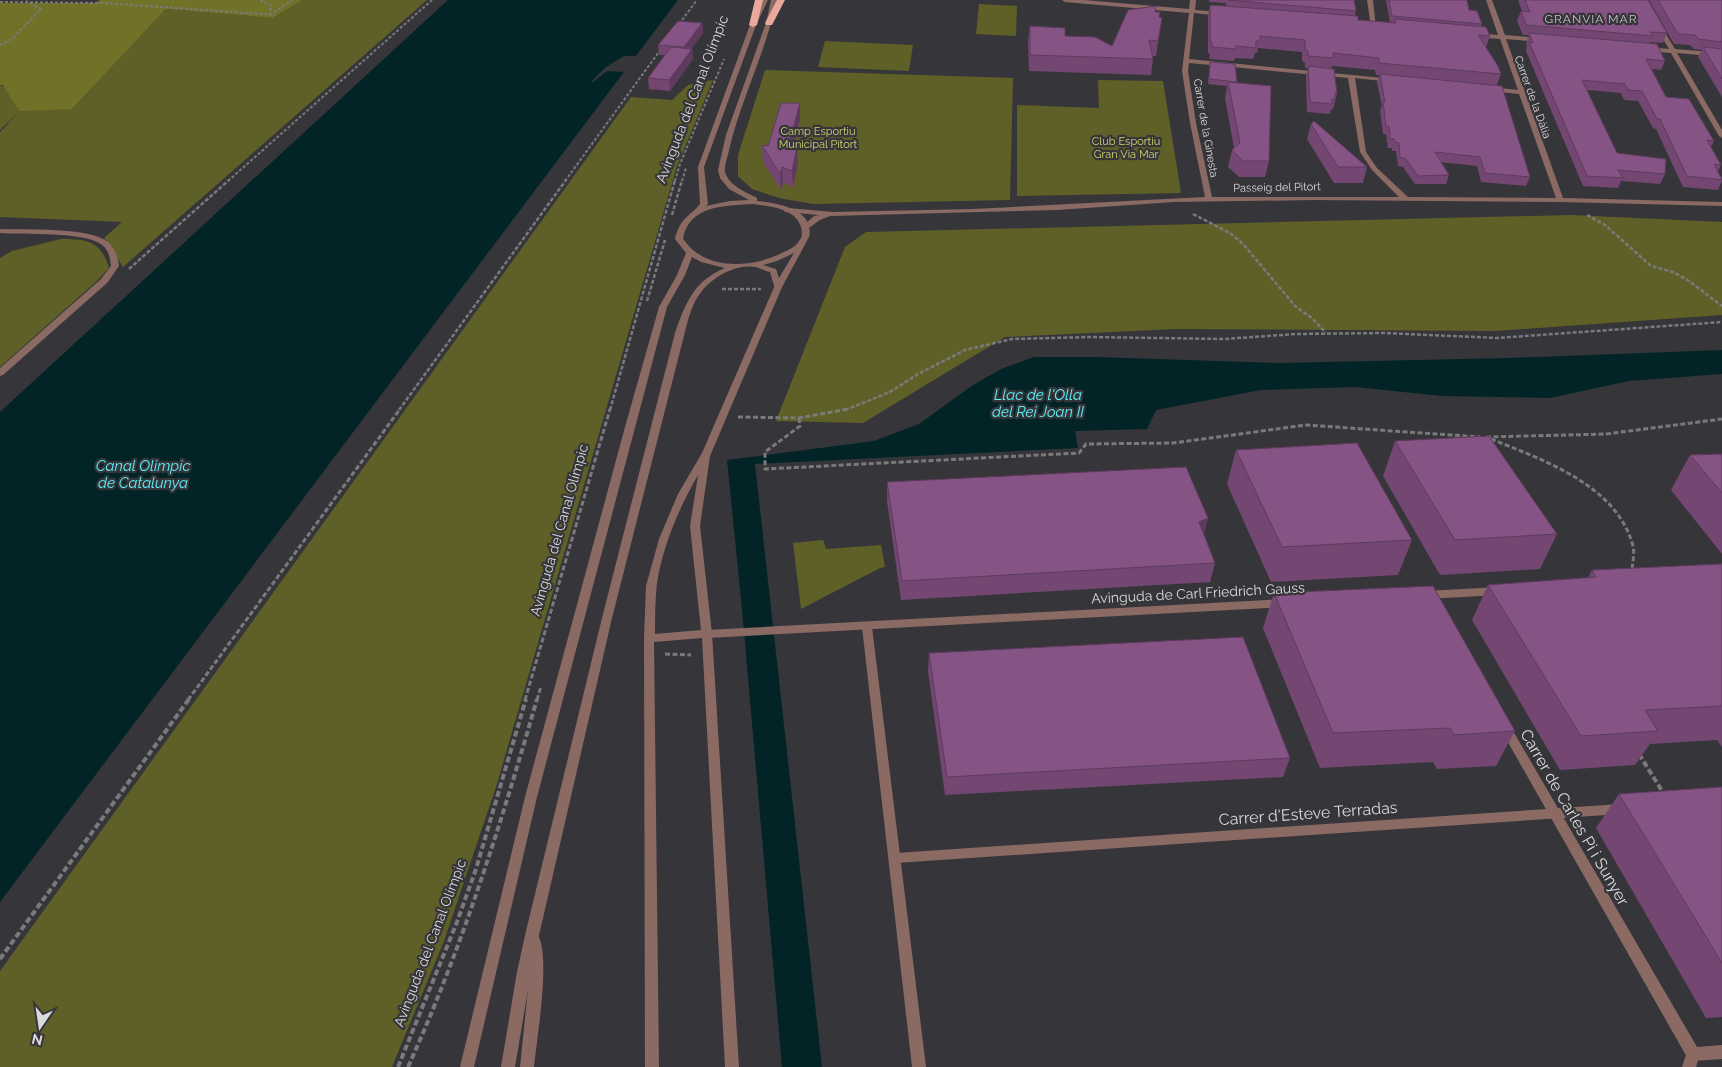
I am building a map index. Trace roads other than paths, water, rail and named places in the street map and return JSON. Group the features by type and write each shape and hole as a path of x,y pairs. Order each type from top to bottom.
{"highway":[{"path":"753,25 759,0"},
{"path":"769,23 781,0"}],"street":[{"path":"765,0 753,25 701,167 704,204 684,223 679,239 686,250 704,260 736,266 754,265 778,259 792,253 803,243"},
{"path":"759,203 732,188 724,178 721,170 729,135 769,23 774,0"},
{"path":"1065,0 1227,14"},
{"name":"Carrer de la Ginesta","path":"1193,0 1185,70 1193,122 1209,199"},
{"path":"1364,26 1378,27 1370,0"},
{"name":"Carrer de la Dàlia","path":"1489,0 1560,200"},
{"path":"1657,23 1722,136"},
{"path":"1473,35 1546,41"},
{"path":"1644,49 1722,55"},
{"path":"1186,61 1398,81"},
{"path":"1351,76 1363,152 1374,169 1406,199"},
{"path":"1483,88 1521,92"},
{"name":"Passeig del Pitort","path":"759,203 788,210 833,214 1057,208 1209,199 1577,200 1722,204"},
{"path":"696,213 726,203 759,203"},
{"path":"652,1067 650,638 651,589 654,569 681,501 723,416 778,287 803,243 807,232 804,221 788,210"},
{"name":"Passeig del Pitort","path":"806,228 817,218 833,214"},
{"path":"0,232 73,235 100,240 114,256 115,266 104,281 0,373"},
{"path":"467,1067 531,797 632,418 663,307 681,275 690,253"},
{"path":"754,265 773,271 778,287"},
{"path":"508,1067 533,931 678,333 690,300 700,287 718,272 736,266"},
{"path":"706,453 695,526 706,634 732,1067"},
{"path":"1411,596 1433,599 1514,590"},
{"name":"Avinguda de Carl Friedrich Gauss","path":"650,638 1291,603"},
{"path":"867,627 896,858 919,1067"},
{"name":"Carrer de Carles Pi i Sunyer","path":"1497,712 1691,1060"},
{"name":"Carrer d'Esteve Terradas","path":"896,858 1633,809"},
{"path":"527,1067 537,969 533,931"},
{"path":"1691,1060 1722,1052"}],"water":[{"name":"Canal Olimpic de Catalunya","path":"448,0 678,0 0,902 0,412"},
{"name":"Llac de l'Olla del Rei Joan II","path":"1722,350 1722,374 1629,381 1550,398 1442,396 1355,387 1261,390 1156,410 1147,429 1075,431 1078,448 755,464 822,1067 782,1067 727,460 874,441 919,424 973,385 1001,369 1034,357 1278,363 1508,358"}],"district":[{"name":"GRANVIA MAR","path":"1591,19"}],"park label":[{"name":"Camp Esportiu Municipal Pitort","path":"818,137"},
{"name":"Club Esportiu Gran Via Mar","path":"1126,147"}]}
